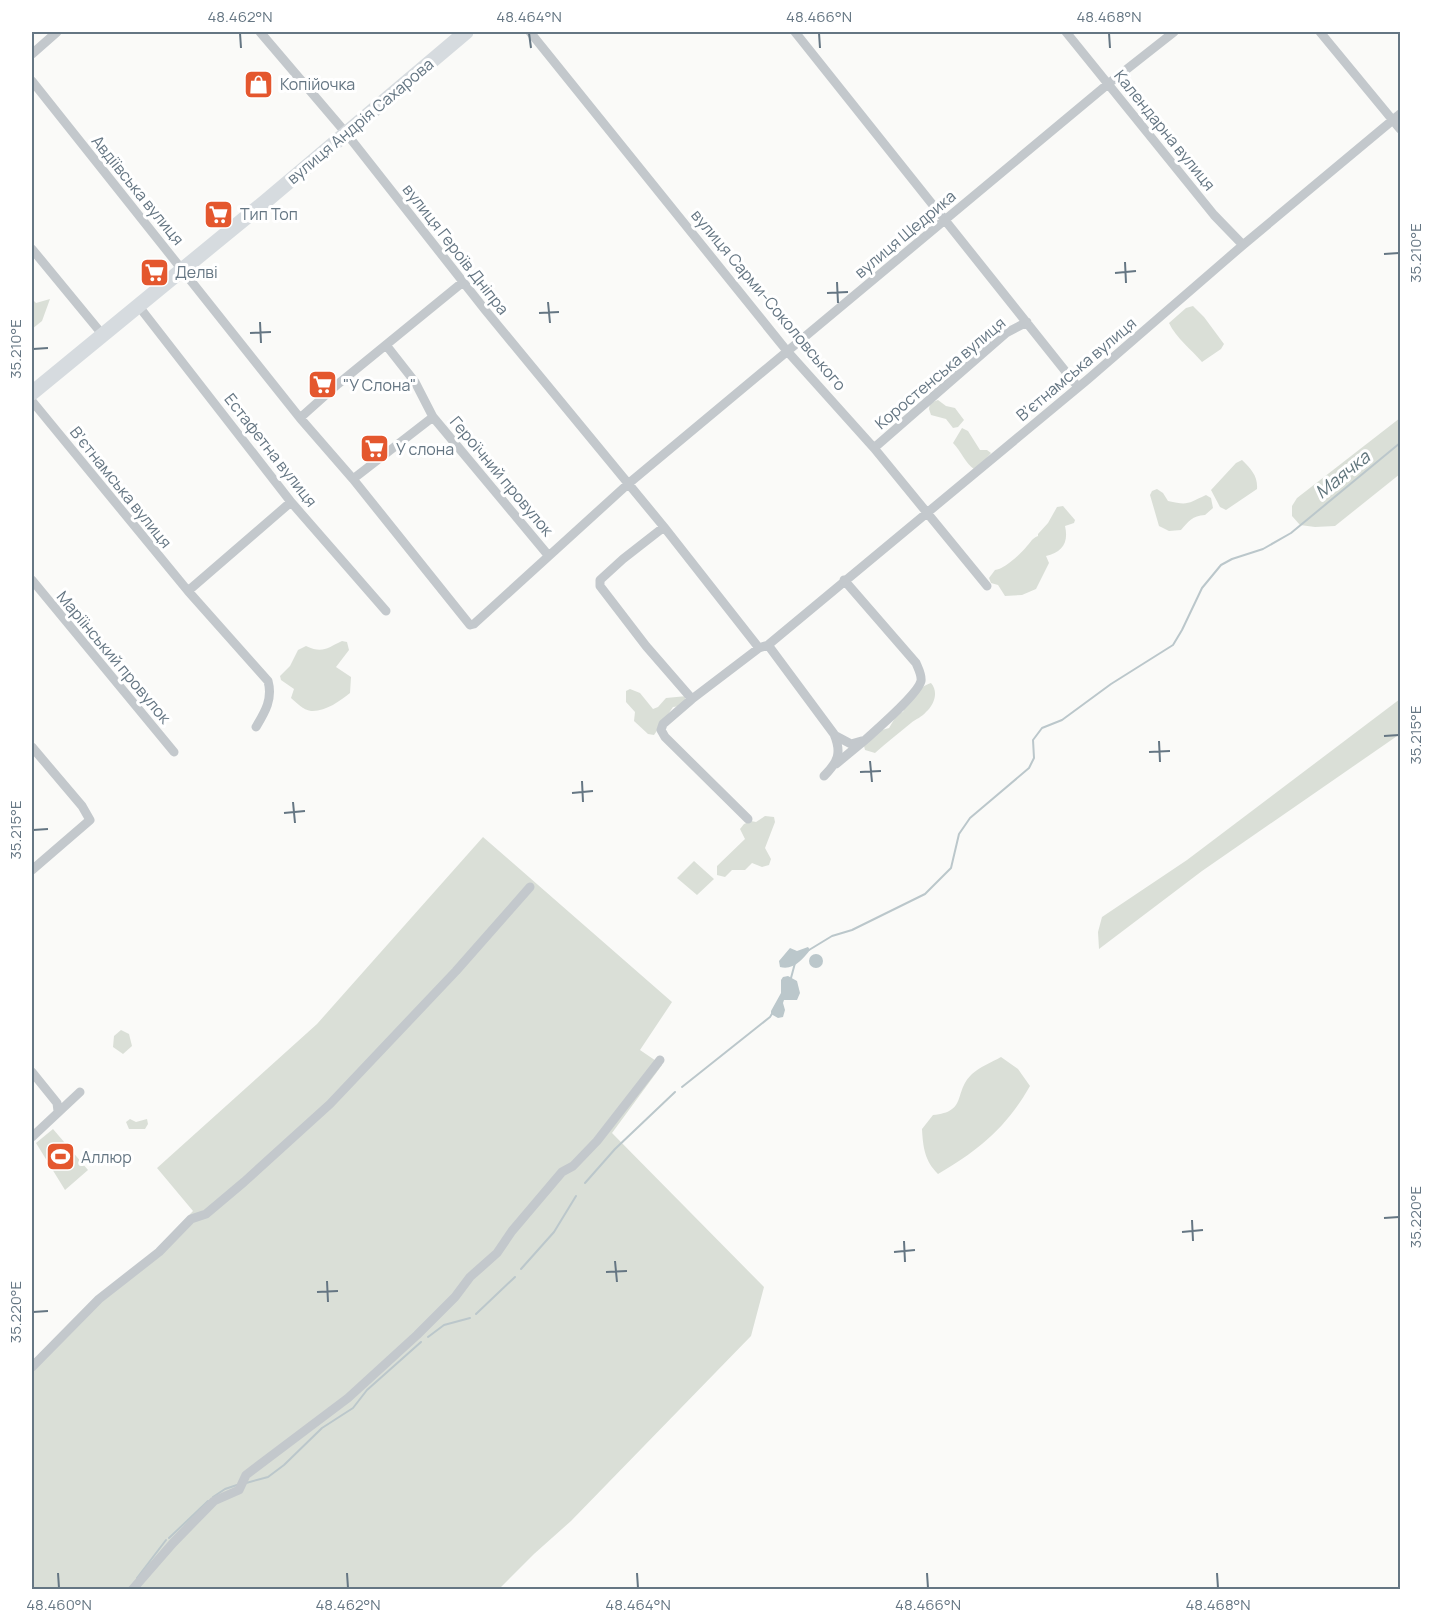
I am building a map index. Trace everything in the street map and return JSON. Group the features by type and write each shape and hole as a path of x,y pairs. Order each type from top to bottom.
{"main road":[{"name":"вулиця Андрія Сахарова","path":"32,393 466,32"}],"street":[{"path":"32,54 57,32"},
{"name":"вулиця Героїв Дніпра","path":"260,32 346,133 463,282 834,734"},
{"name":"вулиця Сарми-Соколовського","path":"530,32 787,351 874,448 987,586"},
{"name":"Коростенська вулиця","path":"795,32 1078,387"},
{"name":"Календарна вулиця","path":"1066,32 1214,214 1243,245"},
{"name":"вулиця Щедрика","path":"628,484 1108,84 1174,32"},
{"path":"1320,32 1397,116 1401,129"},
{"name":"Авдіївська вулиця","path":"32,81 300,418 354,479 470,625 474,624 548,555"},
{"name":"Вʼєтнамська вулиця","path":"748,819 665,737 661,730 663,724 692,699 764,646 1078,387 1397,116"},
{"path":"32,249 102,334"},
{"path":"300,418 463,282"},
{"name":"Естафетна вулиця","path":"137,304 291,502 386,611"},
{"name":"Коростенська вулиця","path":"874,448 1006,333 1027,322"},
{"name":"Героїчний провулок","path":"386,345 415,382 433,417 548,555"},
{"name":"Вʼєтнамська вулиця","path":"32,401 188,591 268,681 269,705 256,727"},
{"path":"354,479 433,417"},
{"path":"548,555 628,484"},
{"path":"188,591 291,502"},
{"path":"664,527 600,580 600,586 646,646 692,699"},
{"name":"Маріїнський провулок","path":"32,580 174,752"},
{"path":"824,776 911,696 921,681 916,663 844,580"},
{"path":"834,734 851,744 865,740"},
{"path":"834,734 839,746 836,764"},
{"path":"32,747 89,816 88,823 32,870"},
{"path":"32,1367 99,1299 159,1252 191,1220 206,1214 244,1182 330,1104 448,980 530,887"},
{"path":"132,1590 214,1501 239,1490 246,1476 348,1398 455,1297 470,1277 497,1253 512,1231 562,1172 573,1166 597,1141 660,1060"},
{"path":"32,1072 57,1102 58,1111"},
{"path":"32,1137 80,1092"}],"shaded area":[{"path":"32,299 36,303 50,299 42,321 32,329"},
{"path":"1193,306 1224,344 1221,349 1202,362 1180,339 1169,323 1186,308"},
{"path":"938,400 946,406 955,408 964,420 958,427 953,428 946,419 931,415 930,403"},
{"path":"1400,418 1400,474 1335,526 1300,525 1292,516 1292,506 1297,498"},
{"path":"962,428 968,431 980,450 987,450 991,453 978,468 971,467 953,443"},
{"path":"1242,460 1255,476 1257,489 1226,510 1220,507 1211,490 1236,463"},
{"path":"1157,489 1168,501 1180,503 1188,503 1206,495 1211,498 1213,508 1205,515 1191,520 1181,530 1169,531 1159,526 1150,495"},
{"path":"1063,506 1075,520 1074,523 1065,526 1066,537 1063,546 1046,556 1049,563 1036,589 1022,595 1005,596 998,585 991,583 989,578 995,570 1007,565 1021,553 1038,536 1057,507"},
{"path":"342,641 347,642 349,650 336,667 351,677 350,693 327,708 316,711 305,709 291,698 294,689 281,680 280,676 290,666 298,650 306,646 317,650 325,649"},
{"path":"931,683 935,690 934,698 924,714 875,753 865,750 864,746 882,730 889,728 898,713 903,712 914,695"},
{"path":"630,689 640,693 653,709 666,698 687,696 681,706 673,707 654,735 648,734 634,721 635,712 626,702 626,691"},
{"path":"1400,699 1400,734 1202,871 1099,949 1098,932 1102,917 1187,860"},
{"path":"765,816 774,817 775,822 765,848 771,859 769,865 762,867 752,863 745,870 732,870 725,877 717,875 717,866 745,839 740,829 744,824 751,821 756,822"},
{"path":"483,837 672,1002 640,1050 662,1065 612,1133 764,1287 751,1336 571,1521 499,1589 32,1589 32,1364 135,1272 193,1211 157,1168 317,1024"},
{"path":"694,861 714,879 697,895 677,878"},
{"path":"808,947 810,950 797,963 785,968 780,967 779,961 790,948 797,951"},
{"path":"813,954 819,954 823,961 819,968 813,968 809,964 809,958"},
{"path":"788,976 797,981 800,993 797,1000 784,1000 783,1017 778,1018 771,1014 771,1011 781,993 781,980"},
{"path":"121,1030 129,1034 132,1046 123,1054 113,1047 114,1036"},
{"path":"1001,1057 1018,1069 1030,1086 1011,1114 990,1137 938,1174 926,1154 922,1129 933,1115 951,1110 956,1105 966,1081 972,1074"},
{"path":"130,1119 136,1122 147,1119 148,1124 145,1129 129,1129 126,1122"},
{"name":"Аллюр","path":"53,1129 88,1170 65,1190 36,1143"}],"waterway":[{"name":"Маячка","path":"809,950 832,936 852,930 925,894 951,868 959,834 970,818 1029,768 1034,758 1033,740 1042,728 1062,720 1111,684 1173,645 1202,588 1221,565 1263,549 1291,533 1400,443"},
{"path":"791,978 795,963"},
{"path":"682,1087 770,1017 773,1012"},
{"path":"585,1183 615,1149 675,1092"},
{"path":"521,1269 554,1232 576,1196"},
{"path":"476,1314 515,1277"},
{"path":"428,1337 444,1325 470,1318"},
{"path":"246,1483 268,1477 284,1465 322,1428 353,1408 367,1390 421,1342"},
{"path":"213,1497 237,1485"},
{"path":"169,1538 208,1501"},
{"path":"137,1578 166,1540"}],"place":[{"name":"Копійочка","path":"259,84"},
{"name":"Тип Топ","path":"219,214"},
{"name":"Делві","path":"154,272"},
{"name":"\"У Слона\"","path":"322,385"},
{"name":"У слона","path":"375,449"},
{"name":"Аллюр","path":"60,1157"}]}
